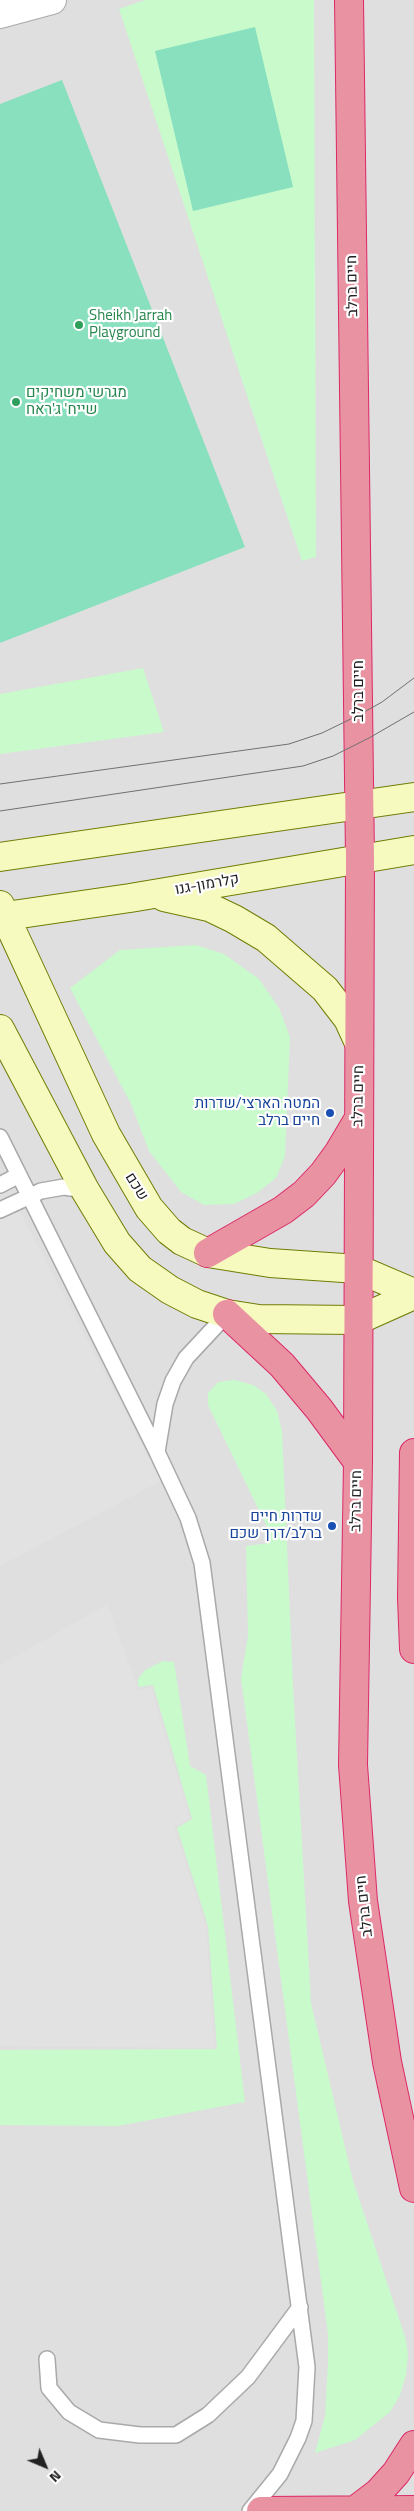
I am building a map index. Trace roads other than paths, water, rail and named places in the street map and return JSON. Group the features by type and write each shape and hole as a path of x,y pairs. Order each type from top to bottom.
{"highway":[{"name":"חיים ברלב","path":"349,0 360,858 358,1462 353,1765 363,1902 386,2062 414,2188"},
{"path":"208,1253 276,1215 304,1194 323,1174 339,1152 358,1118"},
{"path":"228,1314 282,1365 319,1409 358,1462"},
{"path":"414,1453 412,1598 414,1649"},
{"path":"357,2509 378,2493 396,2473 414,2445"},
{"path":"261,2511 414,2510"}],"street":[{"path":"0,14 52,0"},
{"path":"0,857 414,797"},
{"name":"קלרמון-גנו","path":"2,913 130,898 414,850"},
{"path":"130,898 155,897 188,902 221,912 253,929 290,956 325,989 348,1019 359,1043"},
{"name":"שכם","path":"2,913 102,1126 149,1208 164,1226 182,1241 208,1253 270,1264 358,1269 414,1294"},
{"name":"שכם","path":"0,1029 85,1190 117,1243 140,1269 170,1290 197,1304 228,1314 259,1319 358,1320 414,1294"}],"lane":[{"path":"0,1137 157,1452 188,1518 202,1564 307,2367 304,2421 298,2438 280,2474 250,2511"},
{"path":"0,1184 18,1175"},
{"path":"0,1210 29,1195 53,1188 85,1190"},
{"path":"157,1452 166,1404 173,1381 186,1358 228,1314"},
{"path":"47,2359 49,2388 69,2412 98,2430 140,2435 176,2435 208,2415 248,2377 300,2307"}],"tram line":[{"path":"0,784 289,744 322,733 359,715 382,702 414,678"},
{"path":"0,811 303,766 333,756 414,712"}],"place":[{"name":"Sheikh Jarrah Playground","path":"79,325"},
{"name":"מגרשי משחיקים שייח' ג'ראח","path":"16,402"},
{"name":"המטה הארצי/שדרות חיים ברלב","path":"330,1113"},
{"name":"שדרות חיים ברלב/דרך שכם","path":"332,1526"}]}
